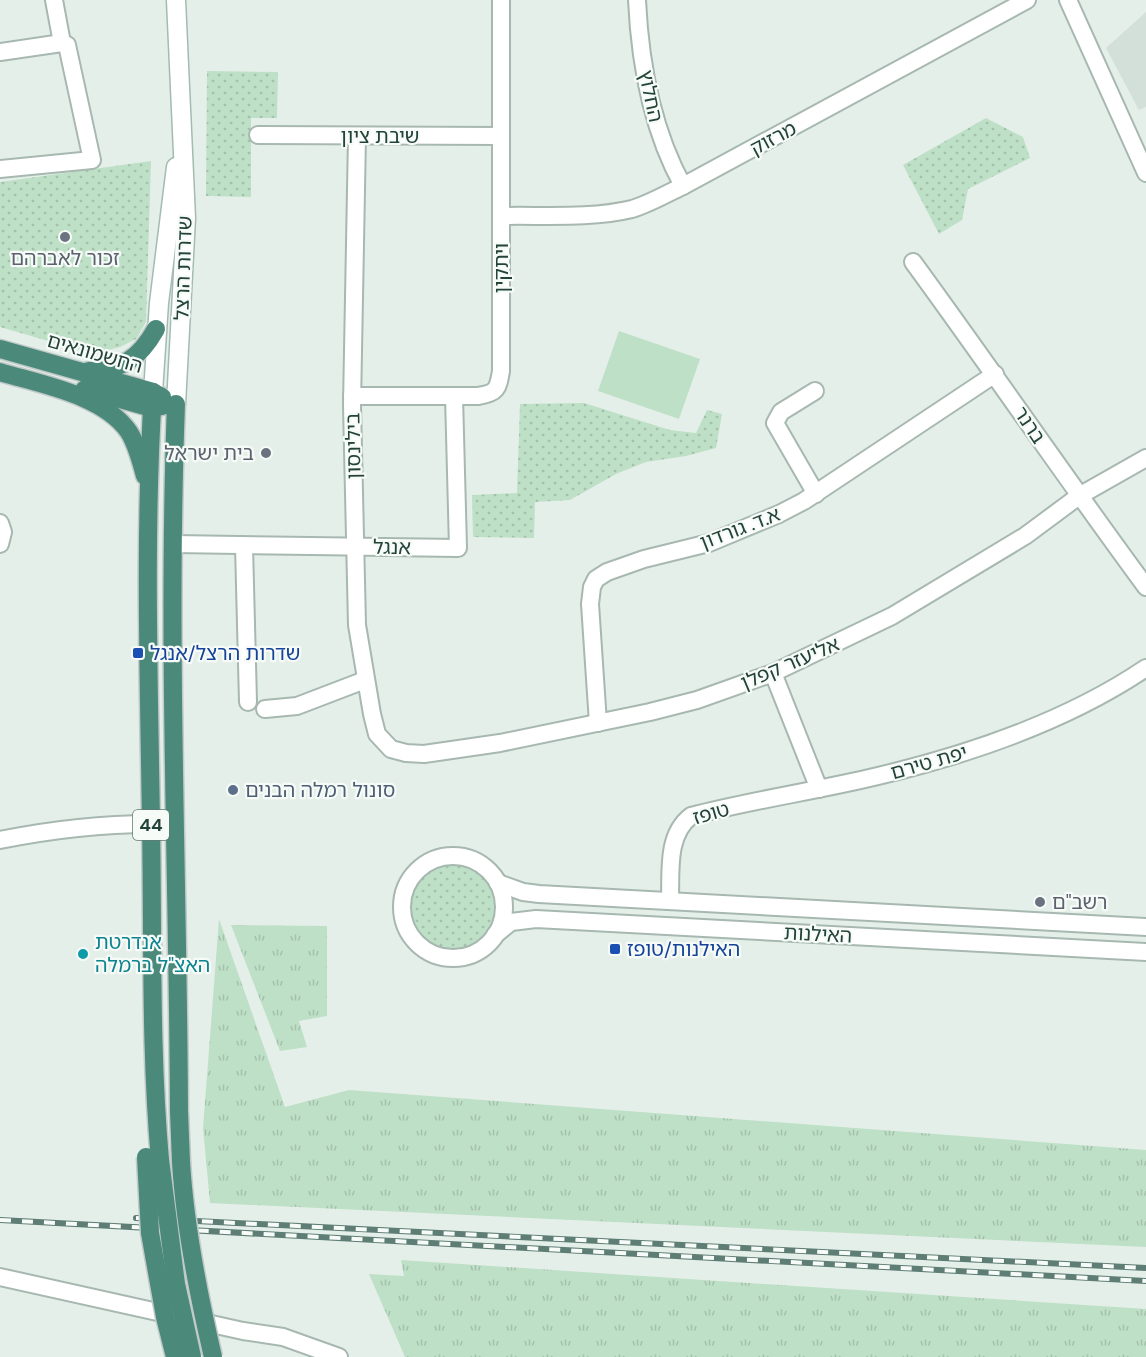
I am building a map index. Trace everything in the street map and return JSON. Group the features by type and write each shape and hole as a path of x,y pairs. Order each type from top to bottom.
{"highway":[{"path":"78,372 120,366 134,358 146,347 156,329"},
{"name":"החשמונאים","path":"0,349 78,372 153,400 176,404"},
{"name":"44","path":"0,372 39,382 100,406 128,430 135,443 149,489"},
{"path":"39,382 153,400"},
{"name":"44","path":"153,400 149,489 154,1084 147,1116 153,1158"},
{"name":"44","path":"176,404 173,742 179,1111 186,1217 193,1264 213,1357"},
{"path":"153,1158 149,1222 165,1317 175,1357"},
{"path":"153,1158 192,1357"}],"main road":[{"name":"שדרות הרצל","path":"176,0 186,218 176,404"},
{"name":"שדרות הרצל","path":"153,400 156,329 167,232 182,133"}],"street":[{"path":"0,169 92,160 54,0"},
{"name":"ויתקין","path":"352,396 491,394 498,386 501,371 501,0"},
{"name":"החלוץ","path":"637,0 649,94 664,146 683,186"},
{"name":"מרזוק","path":"501,216 608,213 632,208 683,186 1027,0"},
{"path":"1068,0 1146,173"},
{"path":"0,52 64,44"},
{"name":"שיבת ציון","path":"258,135 501,136"},
{"name":"בילינסון","path":"357,136 352,396 357,625 365,680 377,734 391,749"},
{"name":"ברנר","path":"913,262 1146,587"},
{"name":"א.ד. גורדון","path":"598,723 591,604 592,587 596,579 606,572 635,562 709,543 779,514 816,494 995,374"},
{"path":"815,391 781,412 775,423 816,494"},
{"name":"אנגל","path":"173,543 458,548 454,396"},
{"name":"אליעזר קפלן","path":"391,749 406,753 447,751 500,743 697,700 773,673 892,616 1025,536 1079,496 1146,458"},
{"path":"0,523 3,532 0,544"},
{"path":"244,546 248,702"},
{"name":"יפת טירם","path":"819,789 889,773 986,745 1096,699 1146,668"},
{"path":"773,673 819,789"},
{"path":"265,709 297,706 365,680"},
{"name":"טופז","path":"670,901 673,847 675,834 681,823 691,816 819,789"},
{"path":"0,840 94,826 151,824"},
{"path":"456,856 471,860 486,869 498,883 503,900 503,919 495,935 483,948 467,956 450,958 431,953 417,943 406,928 402,911 404,893 410,879 422,866 438,858 456,856"},
{"name":"האילנות","path":"498,883 531,893 1146,927"},
{"name":"האילנות","path":"495,935 511,922 536,919 1146,952"},
{"path":"0,1277 243,1331 283,1337 339,1357"}],"shaded area":[{"path":"1146,12 1146,107 1139,110 1106,48"}],"green space":[{"path":"207,71 278,72 277,118 251,118 251,197 206,196"},
{"path":"986,118 1023,137 1030,158 968,189 962,220 939,234 903,165"},
{"path":"151,161 146,322 136,339 120,347 93,354 0,327 0,182"},
{"path":"619,331 700,359 679,419 598,391"},
{"path":"584,403 670,430 696,433 707,410 722,414 716,448 686,456 646,462 616,474 570,500 535,502 534,538 473,537 472,495 517,493 520,404"},
{"path":"453,862 470,866 485,875 494,890 498,907 494,924 485,939 470,948 453,952 436,948 421,939 412,924 408,907 412,890 421,875 436,866"},
{"path":"219,919 285,1107 349,1090 1146,1150 1146,1247 210,1203 203,1128"},
{"path":"231,925 327,926 327,1016 299,1021 307,1047 280,1051"},
{"path":"401,1260 1146,1309 1146,1357 405,1357 369,1274 404,1276"}],"railway":[{"path":"136,1218 1146,1268"},
{"path":"0,1220 1146,1281"}],"place":[{"name":"זכור לאברהם","path":"65,237"},
{"name":"בית ישראל","path":"266,453"},
{"name":"שדרות הרצל/אנגל","path":"138,653"},
{"name":"סונול רמלה הבנים","path":"233,790"},
{"name":"רשב\"ם","path":"1040,902"},
{"name":"האילנות/טופז","path":"615,949"},
{"name":"אנדרטת האצ\"ל ברמלה","path":"83,954"}]}
